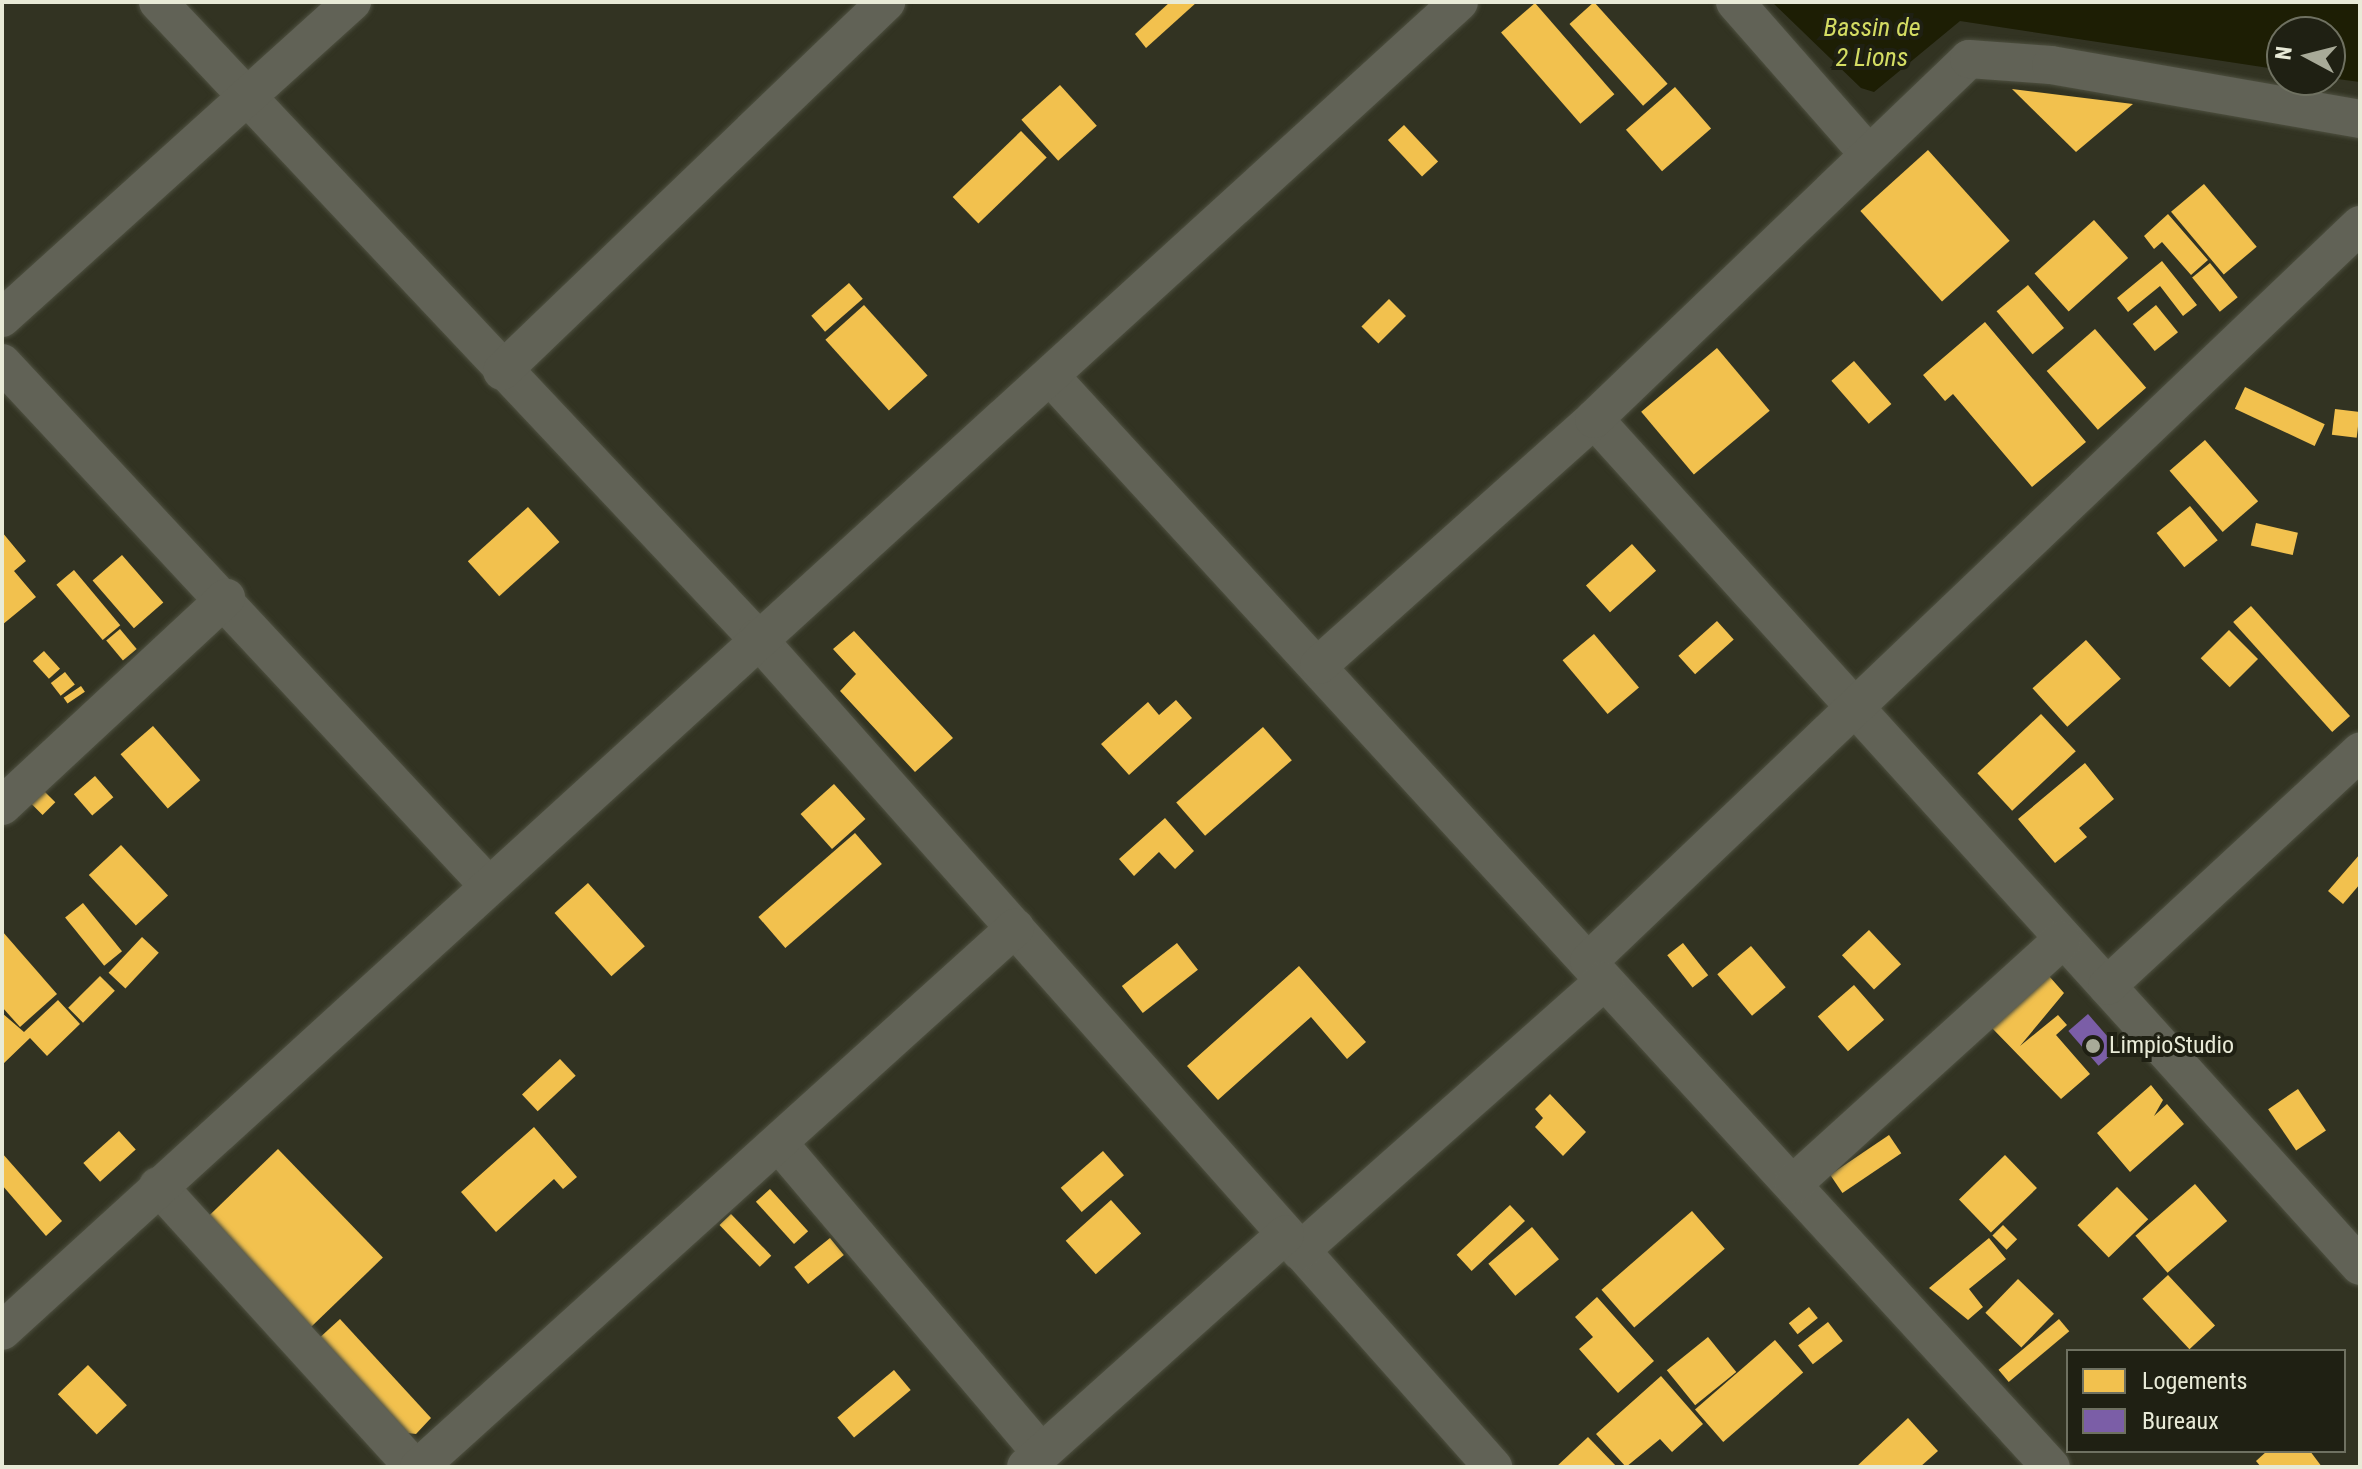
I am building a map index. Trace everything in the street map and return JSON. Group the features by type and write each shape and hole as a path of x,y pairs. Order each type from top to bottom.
{"street":[{"path":"158,2 502,371 757,638 1493,1467"},
{"path":"2,318 352,2"},
{"path":"502,371 886,2"},
{"path":"2,1331 757,638 1051,377 1459,2"},
{"path":"1735,2 1865,150"},
{"path":"1319,665 1594,419 1865,150 1969,59 2051,65 2360,119"},
{"path":"781,1146 1034,1460 1293,1243 1597,971 1852,708 2360,225"},
{"path":"2,363 226,598 488,885"},
{"path":"1051,377 1319,665 2051,1467"},
{"path":"1594,419 1852,708 2360,1266"},
{"path":"2,806 226,598"},
{"path":"2107,986 2360,752"},
{"path":"158,1186 416,1467 781,1146 1015,928"},
{"path":"1793,1184 2062,940"}],"water":[{"name":"Bassin de 2 Lions","path":"1772,2 2360,2 2360,82 2346,80 2346,16 2266,16 2266,68 1960,21 1874,92 1861,88"}],"building: Logements":[{"path":"1170,2 1197,2 1146,48 1135,34"},
{"path":"1594,2 1668,84 1643,106 1569,24"},
{"path":"1535,3 1614,94 1580,124 1501,33"},
{"path":"1060,85 1097,126 1058,161 1021,120"},
{"path":"1675,87 1711,129 1662,171 1626,130"},
{"path":"2012,89 2133,104 2076,152"},
{"path":"1404,125 1438,162 1422,177 1388,140"},
{"path":"1021,131 1047,158 978,224 953,197"},
{"path":"1928,150 2010,241 1942,302 1860,211"},
{"path":"2204,184 2257,247 2224,274 2171,212"},
{"path":"2168,214 2208,260 2191,275 2162,242 2154,249 2144,236"},
{"path":"2094,220 2128,258 2069,311 2035,274"},
{"path":"2162,261 2197,305 2183,316 2160,286 2128,312 2117,298"},
{"path":"2210,263 2238,297 2220,312 2192,277"},
{"path":"849,283 863,299 825,332 811,316"},
{"path":"2028,285 2064,328 2033,354 1997,311"},
{"path":"1389,299 1406,316 1378,344 1361,327"},
{"path":"864,305 928,376 889,410 825,340"},
{"path":"2156,305 2178,332 2155,351 2133,324"},
{"path":"1985,322 2086,442 2032,487 1953,394 1945,401 1923,375"},
{"path":"2095,329 2146,388 2098,430 2047,371"},
{"path":"1717,348 1770,411 1694,474 1641,412"},
{"path":"1854,361 1891,404 1869,424 1831,381"},
{"path":"2245,387 2325,424 2315,446 2235,409"},
{"path":"2335,409 2360,412 2357,438 2332,435"},
{"path":"2205,440 2258,501 2223,532 2170,471"},
{"path":"2190,506 2218,540 2184,567 2157,533"},
{"path":"528,507 559,542 499,596 468,561"},
{"path":"2256,523 2298,533 2293,555 2251,545"},
{"path":"2,532 26,561 14,571 36,597 2,625"},
{"path":"1632,544 1656,571 1610,612 1586,585"},
{"path":"122,555 163,603 134,628 93,581"},
{"path":"74,570 120,625 103,640 56,585"},
{"path":"2251,606 2350,716 2332,732 2233,622"},
{"path":"1717,621 1734,640 1695,674 1678,656"},
{"path":"120,629 137,649 123,660 106,641"},
{"path":"2229,630 2258,659 2230,687 2201,658"},
{"path":"854,631 953,738 915,772 840,691 856,674 833,649"},
{"path":"1594,634 1639,688 1608,714 1563,660"},
{"path":"2086,640 2121,679 2067,727 2032,688"},
{"path":"44,651 60,669 49,679 33,661"},
{"path":"65,672 75,685 61,696 51,683"},
{"path":"81,686 85,692 68,704 64,698"},
{"path":"1176,700 1192,718 1129,775 1101,744 1148,702 1159,715"},
{"path":"2041,714 2076,751 2012,811 1977,773"},
{"path":"153,726 200,780 168,809 121,754"},
{"path":"1263,727 1292,760 1205,836 1176,802"},
{"path":"2085,763 2114,799 2079,828 2087,837 2055,863 2018,819"},
{"path":"95,776 113,797 92,816 74,794"},
{"path":"834,784 865,819 832,849 801,814"},
{"path":"44,791 55,802 43,815 31,804"},
{"path":"1165,818 1194,851 1175,869 1159,852 1134,876 1119,859"},
{"path":"855,833 882,864 785,948 758,917"},
{"path":"121,845 168,895 136,925 89,875"},
{"path":"2360,854 2360,884 2343,904 2328,891"},
{"path":"588,883 645,946 611,976 555,913"},
{"path":"83,903 122,951 104,966 65,917"},
{"path":"1869,930 1901,964 1874,990 1842,955"},
{"path":"2,931 57,994 20,1027 2,1007"},
{"path":"142,937 159,953 125,989 109,973"},
{"path":"1177,943 1198,970 1143,1013 1122,986"},
{"path":"1683,943 1708,975 1692,988 1667,955"},
{"path":"1751,946 1786,987 1752,1016 1717,974"},
{"path":"1299,966 1366,1042 1347,1059 1311,1017 1218,1100 1187,1066"},
{"path":"100,976 115,991 83,1023 68,1008"},
{"path":"2049,976 2064,993 2020,1046 2058,1015 2067,1025 2056,1035 2090,1074 2061,1099 1992,1028"},
{"path":"1854,985 1884,1020 1848,1051 1818,1016"},
{"path":"58,1000 80,1024 47,1056 30,1038 2,1065 2,1013 24,1032"},
{"path":"560,1059 576,1076 538,1111 522,1094"},
{"path":"2151,1085 2163,1100 2154,1116 2167,1104 2184,1124 2130,1172 2097,1133"},
{"path":"2298,1089 2326,1130 2296,1151 2268,1109"},
{"path":"1550,1094 1586,1132 1563,1156 1535,1127 1543,1118 1535,1109"},
{"path":"534,1127 577,1177 563,1189 554,1179 496,1232 461,1192"},
{"path":"119,1131 136,1150 100,1182 83,1163"},
{"path":"1889,1135 1901,1153 1842,1193 1830,1175"},
{"path":"278,1149 383,1258 310,1328 205,1219"},
{"path":"1103,1151 1124,1175 1082,1212 1061,1188"},
{"path":"2,1153 62,1221 46,1236 2,1185"},
{"path":"2005,1155 2037,1188 1991,1233 1959,1199"},
{"path":"2195,1184 2227,1221 2168,1273 2135,1236"},
{"path":"2117,1187 2148,1219 2109,1258 2077,1225"},
{"path":"770,1189 808,1231 794,1244 756,1202"},
{"path":"1111,1200 1141,1233 1096,1274 1066,1241"},
{"path":"1510,1205 1525,1221 1472,1271 1457,1255"},
{"path":"1692,1211 1725,1249 1634,1327 1601,1290"},
{"path":"731,1214 771,1256 760,1267 719,1225"},
{"path":"2003,1225 2017,1239 2007,1250 1992,1236"},
{"path":"1532,1227 1559,1259 1515,1296 1488,1264"},
{"path":"830,1238 844,1255 808,1284 794,1267"},
{"path":"1989,1238 2006,1259 1969,1289 1983,1307 1968,1320 1929,1288"},
{"path":"2168,1275 2215,1325 2189,1349 2142,1299"},
{"path":"2018,1279 2054,1314 2021,1348 1985,1313"},
{"path":"1597,1297 1654,1361 1618,1393 1579,1349 1593,1337 1575,1317"},
{"path":"1809,1307 1818,1318 1798,1334 1789,1323"},
{"path":"340,1319 431,1418 416,1434 398,1432 316,1341"},
{"path":"2059,1319 2069,1331 2009,1382 1998,1370"},
{"path":"1828,1322 1843,1341 1813,1364 1798,1345"},
{"path":"1708,1337 1736,1372 1695,1405 1667,1370"},
{"path":"1775,1340 1803,1372 1723,1442 1695,1410"},
{"path":"88,1365 127,1405 97,1434 58,1394"},
{"path":"894,1370 911,1390 854,1437 837,1418"},
{"path":"1661,1376 1703,1424 1672,1452 1660,1439 1626,1467 1596,1434"},
{"path":"1908,1418 1938,1451 1920,1467 1856,1467"},
{"path":"1588,1437 1617,1467 1556,1467"},
{"path":"2265,1453 2312,1453 2322,1467 2261,1467 2256,1461"}],"building: Bureaux":[{"path":"2088,1014 2118,1049 2099,1066 2068,1031"}],"place":[{"name":"LimpioStudio","path":"2093,1046"}]}
